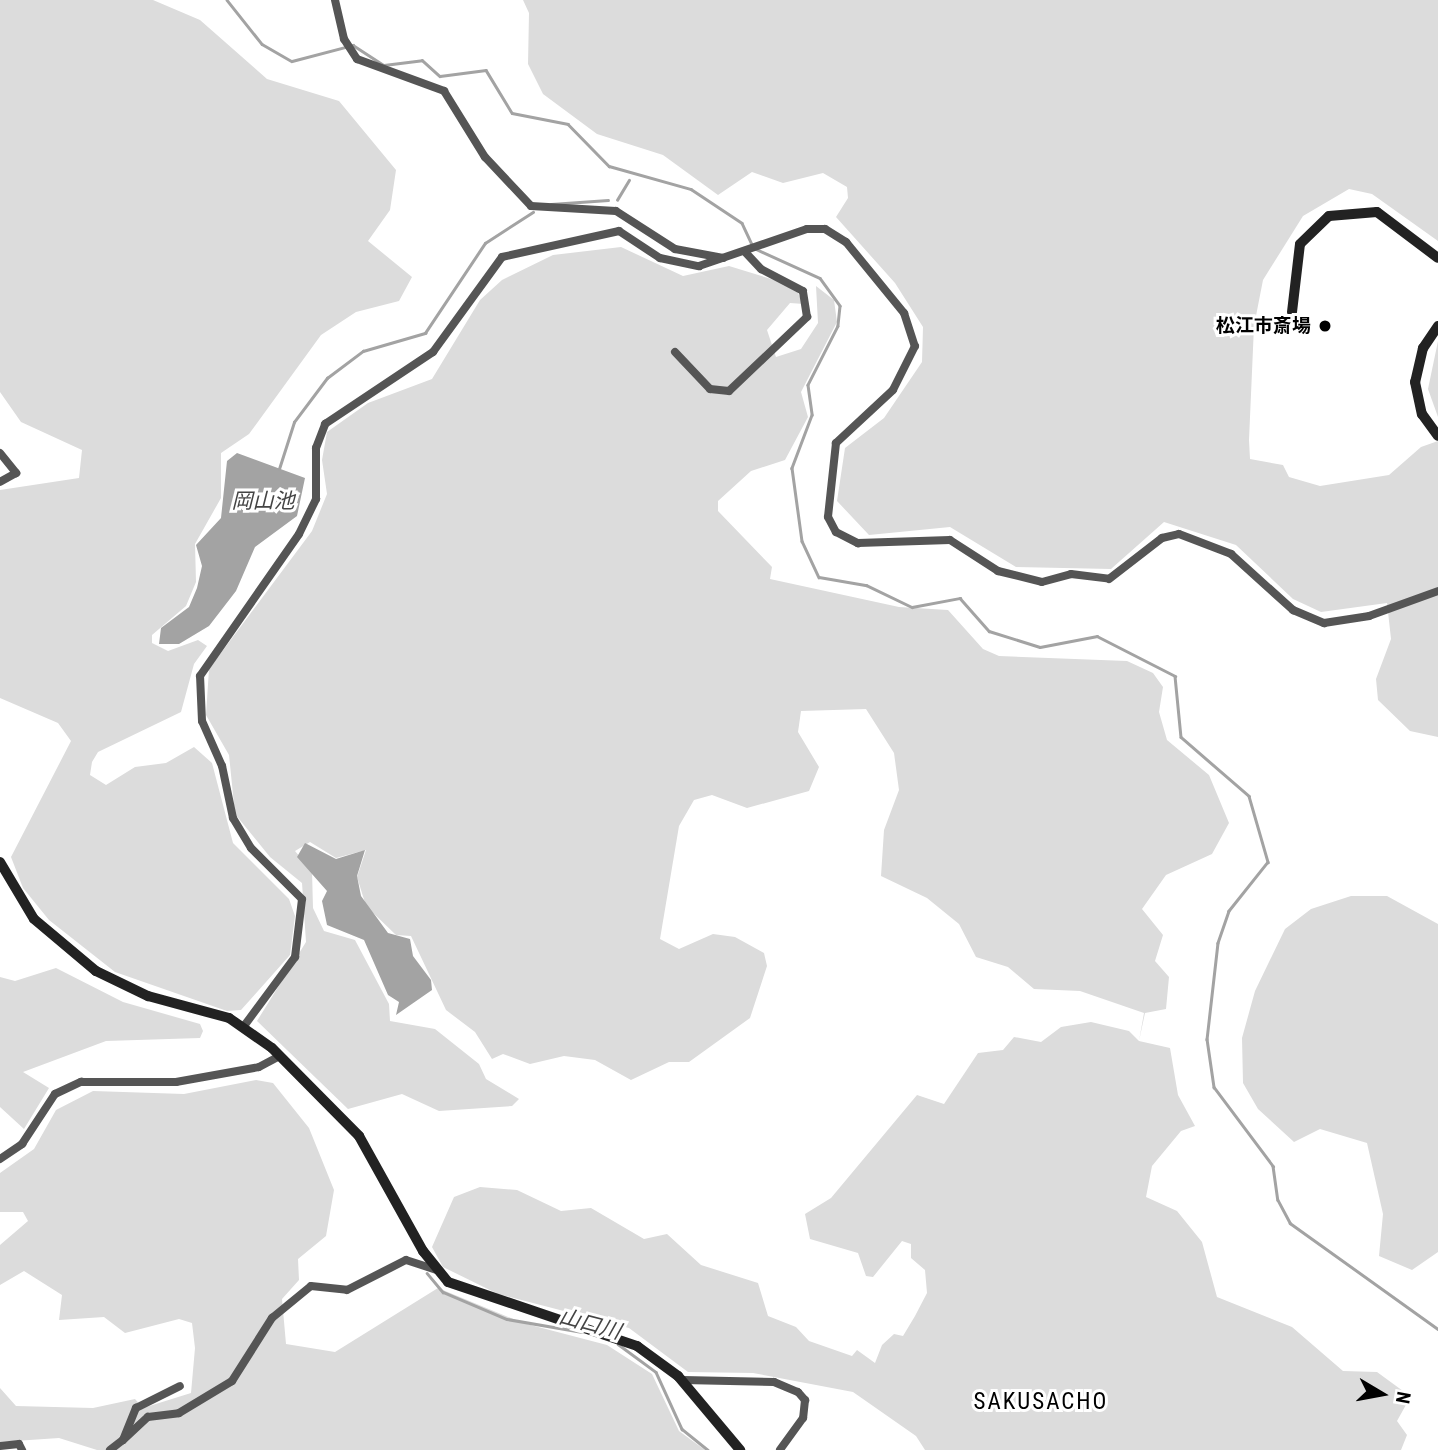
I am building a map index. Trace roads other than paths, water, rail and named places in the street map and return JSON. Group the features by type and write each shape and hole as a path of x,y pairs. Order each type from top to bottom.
{"main road":[{"path":"1292,312 1300,244 1329,216 1377,212 1438,258"},
{"path":"1438,326 1423,348 1415,382 1422,414 1438,436"},
{"path":"0,862 34,919 96,971 130,990 244,1026 279,1056 359,1136 436,1270 475,1295 624,1338 683,1380 740,1450"}],"street":[{"path":"335,0 349,47 382,71 444,91 485,157 531,206 616,211 675,249 729,259"},
{"path":"244,1026 295,957 302,899 251,848 233,818 222,766 202,721 198,684 210,654 299,534 316,499 316,447 325,424 433,352 502,257 619,231 673,262 699,266 729,259 807,229 835,233 904,313 915,335 902,377 836,443 827,508 831,526 842,537 881,546 950,540 998,571 1042,582 1071,574 1109,579 1162,538 1180,534 1231,554 1293,610 1324,623 1369,616 1438,590"},
{"path":"675,352 710,389 729,391 807,317 803,291 761,269 748,252"},
{"path":"0,453 16,473 0,482"},
{"path":"0,1160 22,1144 55,1094 81,1082 176,1082 259,1067 279,1056"},
{"path":"110,1450 148,1417 179,1413 232,1381 272,1318 311,1286 347,1290 406,1260 436,1270"},
{"path":"683,1380 774,1382 798,1392 805,1399 803,1418 780,1450"},
{"path":"123,1440 136,1408 180,1387"},
{"path":"0,1446 19,1444 22,1450"}],"water":[{"name":"岡山池","path":"237,453 305,478 297,516 255,547 236,591 209,626 179,644 159,644 161,628 189,607 197,588 202,566 196,545 221,518 227,461"},
{"path":"305,843 336,859 365,850 357,876 361,896 388,933 410,939 413,956 431,980 432,990 396,1015 399,1002 388,995 364,940 327,925 322,901 327,891 297,857"}],"waterway":[{"path":"227,0 262,44 292,61 353,45 384,65 422,60 440,76 486,70 512,113 568,124 609,166 691,189 742,223 752,244"},
{"path":"617,200 629,180"},
{"path":"551,204 608,200"},
{"path":"279,469 294,422 327,378 363,351 425,333 485,243 533,212"},
{"path":"756,249 820,278 840,306 838,326 808,385 812,415 792,468 802,541 819,577 866,585 912,607 960,598 989,631 1040,647 1097,636 1175,676 1181,737 1249,796 1268,862 1229,911 1218,943 1207,1039 1214,1087 1273,1166 1278,1200 1290,1223 1438,1329"},
{"name":"山口川","path":"427,1273 443,1292 507,1319 582,1332"},
{"name":"山口川","path":"618,1344 656,1372 682,1429 708,1450"}],"place":[{"name":"松江市斎場","path":"1325,326"}],"district":[{"name":"SAKUSACHO","path":"1041,1402"}]}
